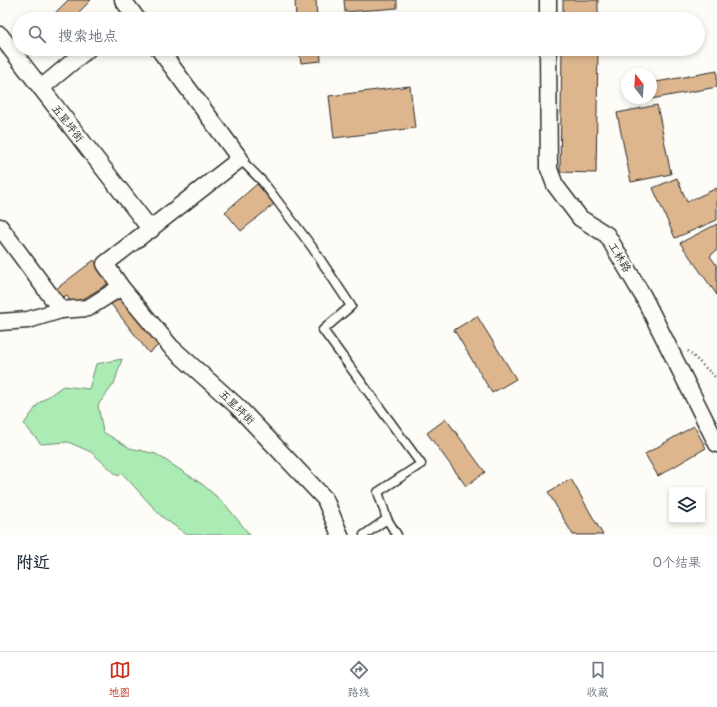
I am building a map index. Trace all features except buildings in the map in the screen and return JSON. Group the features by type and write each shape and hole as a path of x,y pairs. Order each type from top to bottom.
{"street":[{"path":"123,0 129,12"},
{"path":"548,0 548,12"},
{"name":"五星坪街","path":"0,35 12,51"},
{"name":"五星坪街","path":"16,56 151,230"},
{"path":"41,88 80,56"},
{"path":"164,56 240,159"},
{"name":"工林路","path":"548,56 549,169 555,185 580,218 607,235 644,296 717,444"},
{"name":"五星坪街","path":"240,159 151,230 105,264 121,287 171,347 238,407 325,499 340,535"},
{"path":"0,227 62,310"},
{"path":"0,322 28,320 62,310 88,308 121,287"}],"lane":[{"path":"240,159 263,182 312,247 351,306 323,330 421,464 378,492 387,519 397,535"},
{"path":"364,535 387,519"}],"path":[{"path":"687,351 717,380"}],"green space":[{"path":"122,359 114,384 98,405 103,432 130,448 156,454 202,484 224,503 250,535 187,535 161,516 122,473 118,476 91,452 68,442 41,444 24,424 39,403 63,386 89,389 96,364"}]}
